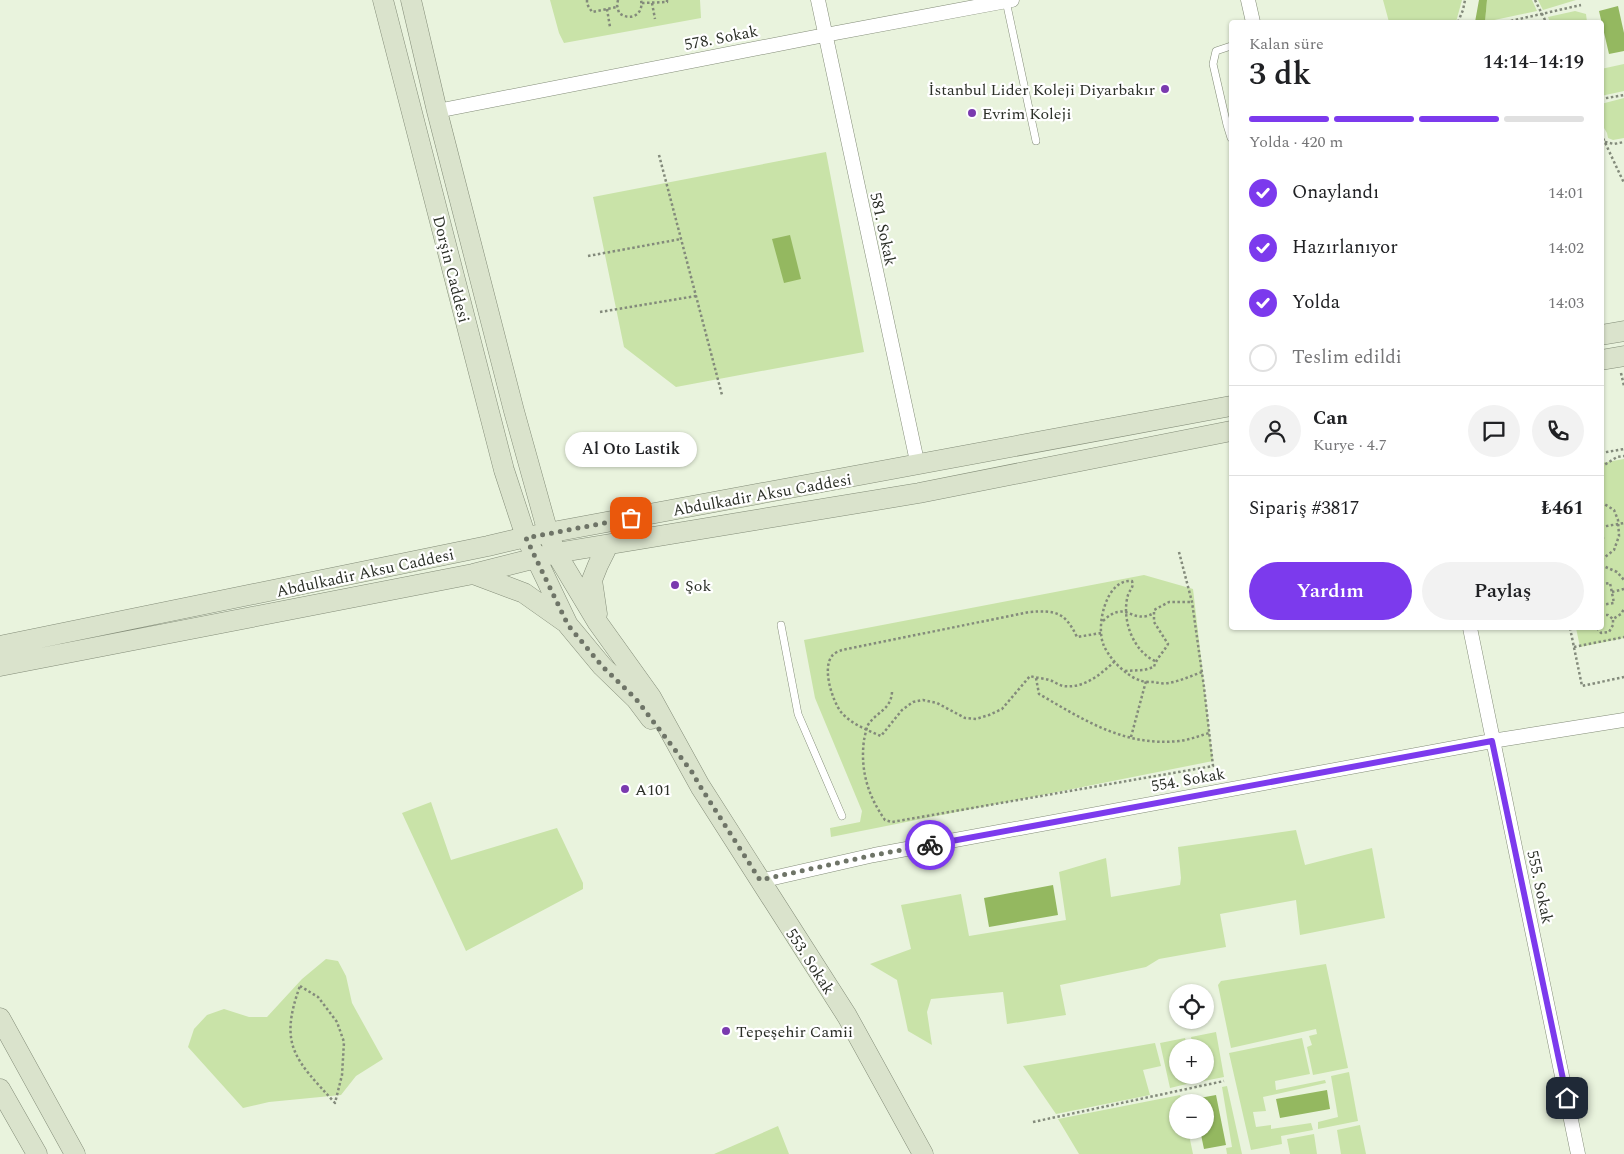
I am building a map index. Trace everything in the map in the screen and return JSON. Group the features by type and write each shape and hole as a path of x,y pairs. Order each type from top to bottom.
{"main road":[{"name":"Dorşin Caddesi","path":"383,0 504,470 526,538 568,625"},
{"name":"Dorşin Caddesi","path":"411,0 437,111 514,411 548,533 556,553 598,623 651,697 692,772"},
{"path":"1604,334 1624,330"},
{"path":"1604,359 1624,356"},
{"name":"Abdulkadir Aksu Caddesi","path":"0,646 548,533 918,466 1229,406"},
{"name":"Abdulkadir Aksu Caddesi","path":"0,666 473,574 556,553 919,493 1229,431"},
{"path":"598,623 592,580 608,545"},
{"path":"473,574 531,596 568,625 602,666 636,699 692,772"},
{"name":"553. Sokak","path":"692,772 847,1016 923,1154"},
{"path":"0,1018 75,1154"},
{"path":"0,1089 37,1154"}],"street":[{"name":"581. Sokak","path":"818,0 918,466"},
{"name":"578. Sokak","path":"437,111 1009,0"},
{"path":"1248,0 1253,20"},
{"name":"555. Sokak","path":"1470,630 1578,1154"},
{"name":"554. Sokak","path":"760,880 874,855 1492,741 1624,720"}],"lane":[{"path":"1009,0 1036,141"},
{"path":"1229,47 1216,51 1213,64 1229,132"},
{"path":"781,625 798,714 842,816"}],"path":[{"path":"587,0 587,4 592,12 617,7"},
{"path":"618,0 617,7 623,16 631,18 641,11 641,2 666,2 667,0"},
{"path":"1459,20 1465,0"},
{"path":"1535,0 1545,20"},
{"path":"652,3 655,19"},
{"path":"1515,20 1582,5"},
{"path":"607,9 610,27"},
{"path":"1604,98 1624,95"},
{"path":"1605,142 1614,144 1624,142"},
{"path":"1605,142 1624,183"},
{"path":"660,156 722,395"},
{"path":"588,256 681,239"},
{"path":"600,312 696,296"},
{"path":"1604,452 1624,449"},
{"path":"1604,465 1617,457 1624,456"},
{"path":"1604,504 1614,510 1619,524 1619,536 1614,550 1604,558"},
{"path":"1604,526 1624,523"},
{"path":"892,692 891,700 868,725 862,755 866,782 876,807 885,820 892,822 1213,766 1192,602 1179,552"},
{"path":"1604,566 1617,572 1624,580"},
{"path":"1155,661 1144,653 1134,641 1130,632 1126,612 1128,595 1132,589 1132,581 1128,580 1108,596 1103,610 1101,633 1103,645 1115,661 1129,675 1140,681 1168,684 1202,672"},
{"path":"1604,584 1610,583 1614,603 1604,605"},
{"path":"1612,592 1624,589"},
{"path":"1124,670 1144,670 1154,667 1155,661 1163,654 1168,644 1154,622 1154,610 1169,602 1192,602"},
{"path":"1613,619 1621,614 1624,609"},
{"path":"1101,633 1077,637 1067,620 1058,613 1030,612 842,650 833,654 829,663 829,679 833,697 841,712 854,723 881,736 902,710 913,702 923,700 937,703 964,718 976,719 1002,709 1030,676 1050,680 1062,686 1074,686 1101,674 1115,661"},
{"path":"1102,622 1113,612 1126,612 1143,618 1154,613"},
{"path":"1599,630 1601,633 1607,633 1614,625 1613,619 1608,615 1604,615"},
{"path":"1570,630 1582,686 1624,677"},
{"path":"1607,633 1609,640"},
{"path":"1574,647 1624,637"},
{"path":"1036,678 1039,694 1108,732 1153,742 1181,741 1210,733"},
{"path":"1131,737 1146,681"},
{"path":"300,986 318,997 337,1022 344,1042 342,1075 335,1105 293,1053 290,1032 293,1005 300,986"},
{"path":"1033,1122 1224,1081"}],"shaded area":[{"path":"550,0 700,0 701,18 564,43 559,33"},
{"path":"1383,0 1462,0 1457,20 1388,20"},
{"path":"1479,0 1487,0 1485,20 1475,20"},
{"path":"1487,0 1532,0 1537,11 1494,20 1485,20"},
{"path":"1538,0 1576,0 1543,10"},
{"path":"1618,6 1624,33 1624,51 1609,54 1604,32 1604,20 1601,20 1599,11"},
{"path":"1575,11 1586,14 1587,20 1549,20 1548,17"},
{"path":"1624,64 1624,91 1604,95 1604,68"},
{"path":"1624,98 1624,138 1613,140 1608,138 1604,128 1604,103"},
{"path":"826,152 864,352 676,387 624,347 593,197"},
{"path":"790,235 801,279 784,283 772,239"},
{"path":"1624,459 1624,638 1580,647 1576,630 1604,630 1604,462"},
{"path":"1144,575 1193,589 1213,761 831,837 830,828 860,822 862,811 815,698 804,640"},
{"path":"431,802 451,860 557,828 583,883 583,889 466,951 402,813"},
{"path":"1296,830 1305,865 1372,848 1385,918 1300,935 1296,900 1220,914 1226,947 1159,959 1146,967 1060,985 1066,1015 1007,1024 1003,992 931,999 927,1012 932,1045 908,1031 897,980 870,964 911,949 901,905 961,894 969,936 1066,920 1059,872 1106,858 1111,897 1180,885 1178,847"},
{"path":"1053,885 1058,915 989,927 984,898"},
{"path":"326,959 338,961 346,976 352,1003 383,1059 356,1076 341,1095 269,1102 243,1108 188,1047 194,1029 207,1015 224,1009 249,1017 267,1017 302,979"},
{"path":"1326,964 1348,1068 1313,1075 1307,1047 1312,1045 1309,1036 1317,1034 1316,1029 1231,1048 1218,985 1221,981"},
{"path":"1216,1032 1224,1077 1214,1079 1214,1039 1191,1039 1191,1037"},
{"path":"1302,1038 1310,1074 1275,1081 1276,1090 1325,1080 1326,1083 1263,1097 1266,1111 1253,1112 1256,1127 1271,1125 1271,1129 1311,1123 1313,1130 1281,1136 1282,1144 1251,1150 1229,1053"},
{"path":"1169,1041 1169,1084 1160,1043"},
{"path":"1155,1043 1161,1066 1143,1070 1150,1095 1056,1114 1023,1066"},
{"path":"1349,1072 1358,1121 1318,1129 1318,1122 1338,1117 1331,1076"},
{"path":"1169,1084 1187,1084 1170,1088"},
{"path":"1227,1086 1242,1154 1227,1154 1226,1148 1232,1147 1222,1087"},
{"path":"1327,1090 1330,1109 1280,1118 1276,1099"},
{"path":"1214,1095 1216,1095 1226,1145 1204,1149 1202,1139 1214,1139"},
{"path":"1169,1097 1169,1139 1190,1139 1193,1154 1079,1154 1058,1119"},
{"path":"1360,1125 1366,1154 1341,1154 1337,1130"},
{"path":"778,1126 789,1154 714,1154"},
{"path":"1314,1134 1317,1154 1290,1154 1287,1139"}],"way so far":[{"path":"631,518 526,538 568,625 602,666 636,699 692,772 760,880 930,845"}],"place":[{"name":"İstanbul Lider Koleji Diyarbakır","path":"1165,89"},
{"name":"Evrim Koleji","path":"972,113"},
{"name":"Al Oto Lastik","path":"631,518"},
{"name":"Şok","path":"675,585"},
{"name":"A101","path":"625,789"},
{"name":"Tepeşehir Camii","path":"726,1031"}],"route":[{"path":"930,845 1492,741 1567,1098"}]}
